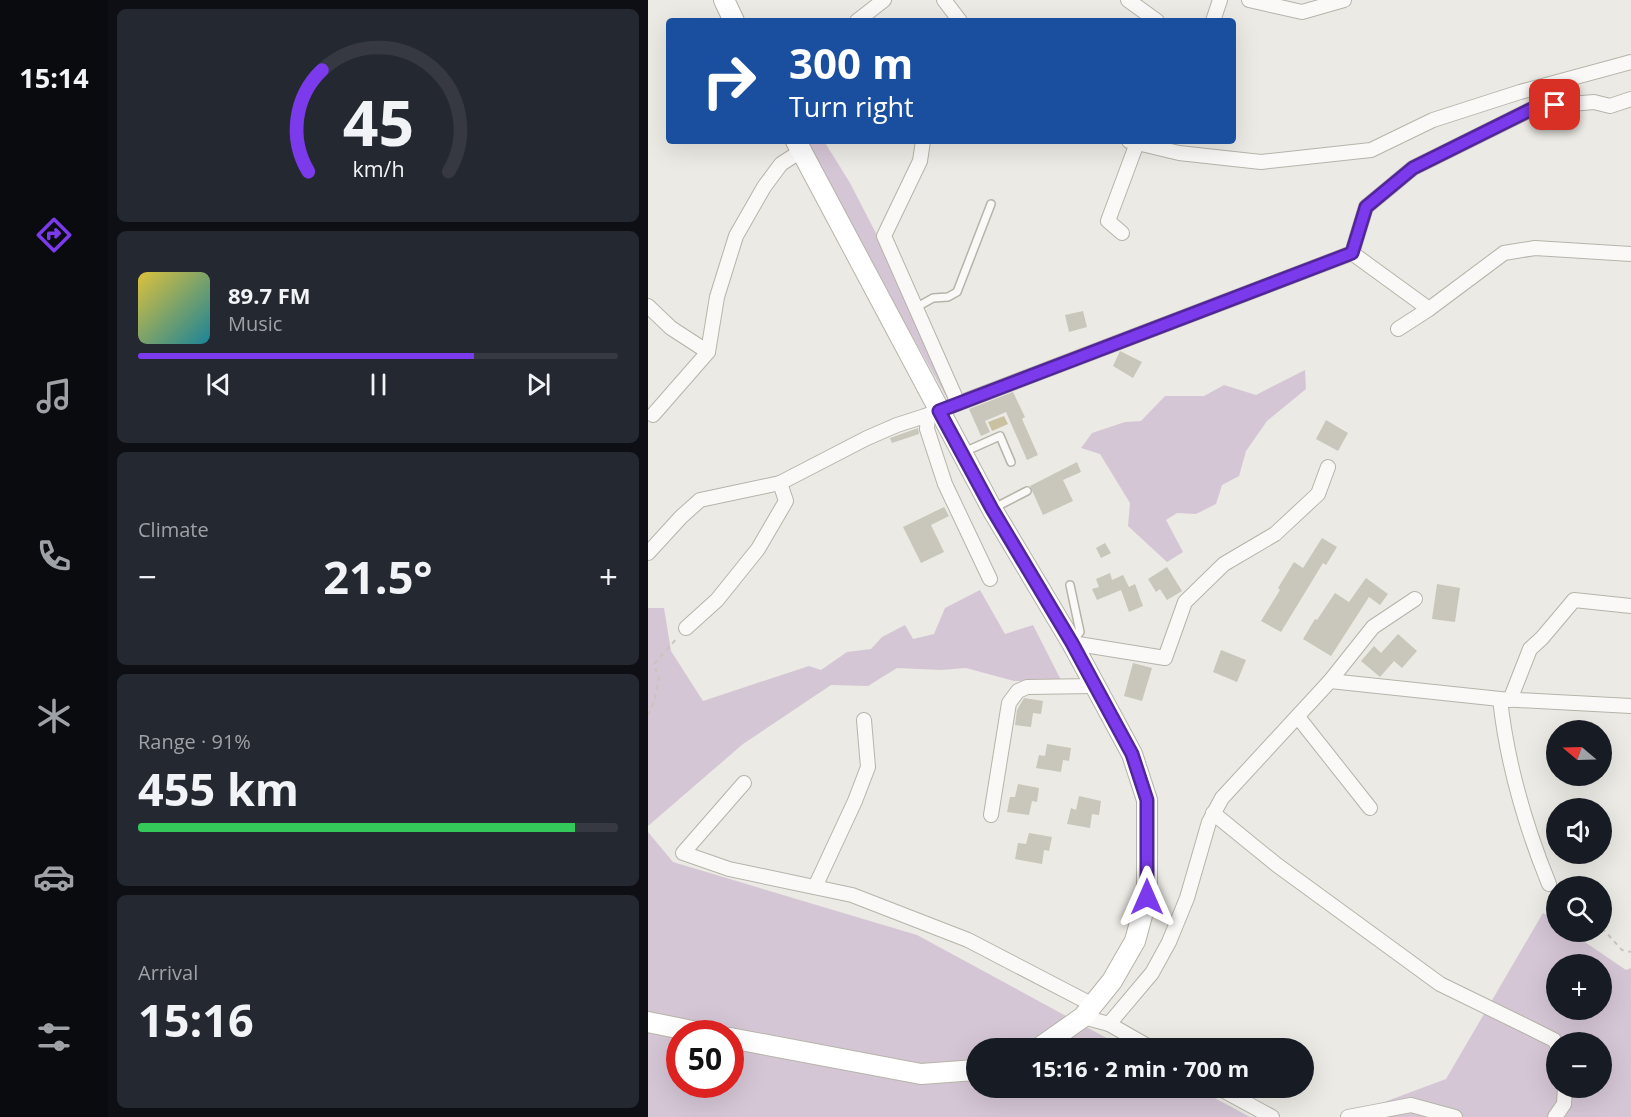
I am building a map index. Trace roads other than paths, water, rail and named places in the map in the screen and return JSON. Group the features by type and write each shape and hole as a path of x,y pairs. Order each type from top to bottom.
{"main road":[{"path":"724,0 733,18"},
{"path":"798,146 934,413 962,453 992,509 1072,643 1132,754 1147,800 1147,897 1136,941 1112,981 1088,1011 1052,1038"},
{"path":"648,1022 666,1026"},
{"path":"744,1041 921,1074 966,1071"}],"street":[{"path":"862,18 884,0"},
{"path":"944,0 958,18"},
{"path":"1128,0 1153,18"},
{"path":"1214,18 1220,0"},
{"path":"1249,0 1302,12 1344,0"},
{"path":"1141,144 1179,153 1261,162 1371,150 1433,120 1520,92 1631,62"},
{"path":"1352,253 1366,207 1413,168 1536,107 1594,102 1610,106 1631,99"},
{"path":"923,144 920,161 884,236 958,403"},
{"path":"1122,233 1108,221 1132,144"},
{"path":"653,415 708,352 717,297 736,236 764,187 798,146"},
{"path":"1398,329 1504,254 1535,248 1631,254"},
{"path":"1352,253 1429,309"},
{"path":"648,553 700,500 780,483 877,434 1352,253"},
{"path":"648,306 671,328 708,352"},
{"path":"934,413 927,429 945,484 990,579"},
{"path":"1072,643 1165,658 1185,602 1224,564 1275,534 1318,494 1328,467"},
{"path":"686,628 717,600 758,549 786,501 780,483"},
{"path":"1109,1024 1152,973 1169,942 1188,898 1209,822 1222,798 1330,681 1373,627 1415,599"},
{"path":"1546,877 1532,843 1505,741 1505,699 1530,649 1574,600 1631,606"},
{"path":"1330,681 1505,699 1631,706"},
{"path":"991,815 1009,703 1018,691 1027,687 1095,686"},
{"path":"1298,717 1370,808"},
{"path":"815,887 855,801 868,767 864,720"},
{"path":"744,783 683,852 729,869 852,895 968,940 1134,1038"},
{"path":"1214,813 1277,865 1440,984 1546,1036"},
{"path":"1237,1098 1272,1117"},
{"path":"1555,1117 1564,1104 1564,1098"},
{"path":"1348,1117 1411,1106 1455,1117"}],"lane":[{"path":"917,307 933,298 948,297 957,292 991,204"},
{"path":"962,453 1000,436 1011,462"},
{"path":"992,509 1027,491"},
{"path":"1070,585 1080,632 1072,643"}]}
